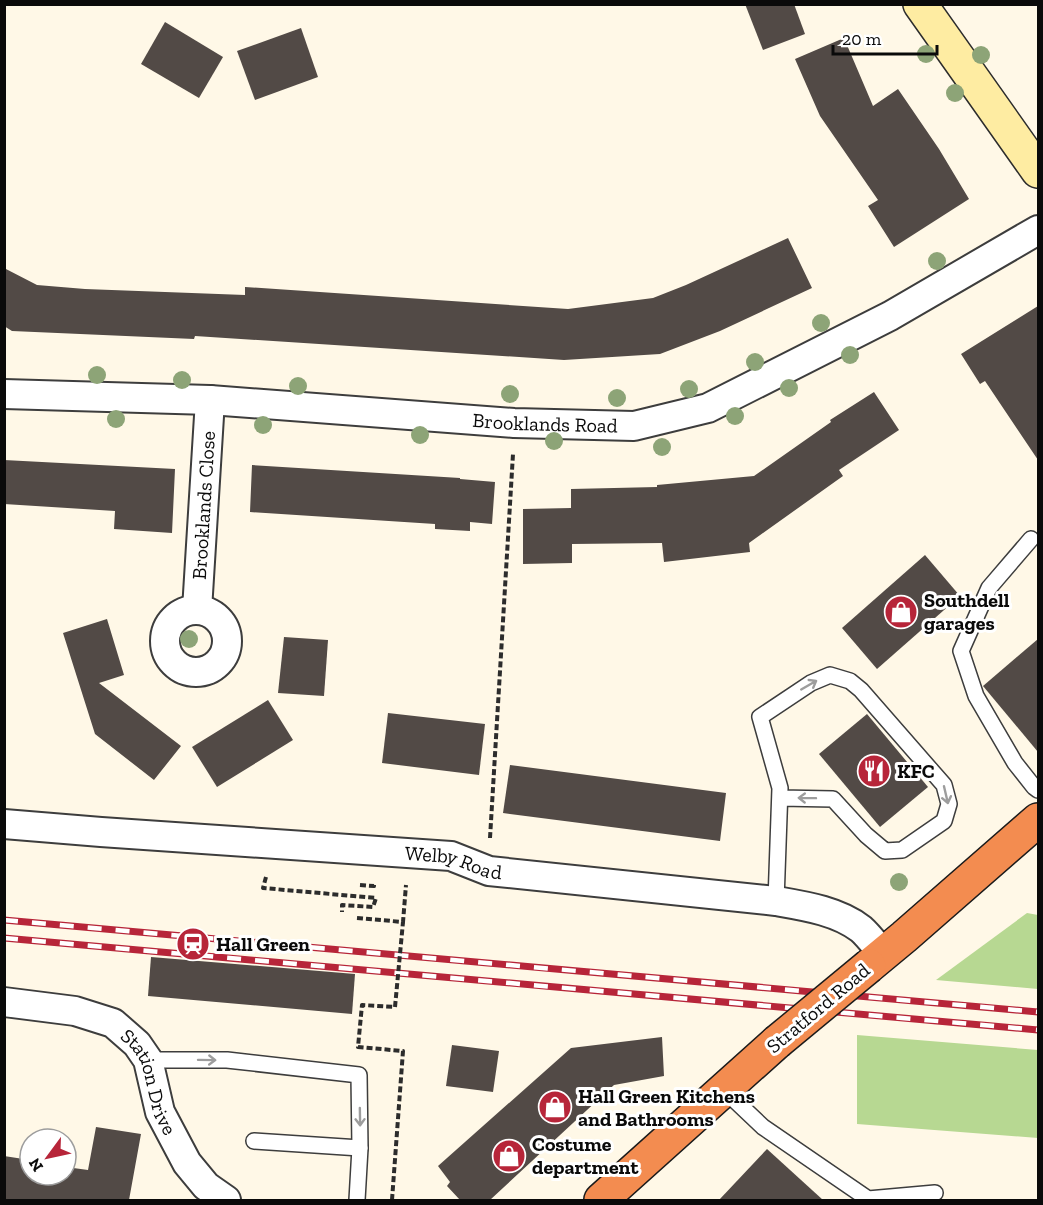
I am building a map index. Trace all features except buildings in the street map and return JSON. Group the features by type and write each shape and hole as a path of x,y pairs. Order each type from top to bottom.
{"highway":[{"name":"Stratford Road","path":"601,1200 777,1042 1038,820"}],"main road":[{"path":"920,4 1036,163"}],"street":[{"name":"Brooklands Road","path":"4,394 210,400 514,423 634,426 708,408 891,316 1038,230"},
{"name":"Brooklands Close","path":"197,610 210,400"},
{"name":"Welby Road","path":"4,824 451,856 489,871 776,901 807,906 840,917 861,929 876,960"},
{"name":"Station Drive","path":"4,1002 75,1011 113,1023 137,1044 148,1060 160,1112 187,1163 206,1186 226,1200"}],"lane":[{"path":"1031,539 989,588 961,651 976,696 1015,763 1038,790"},
{"path":"776,901 780,788 760,717 811,683 830,675 850,681 861,690 944,785 949,804 944,821 902,850 885,850 866,835 833,799 780,798"},
{"path":"148,1060 227,1060 359,1075 360,1148 357,1200"},
{"path":"724,1090 763,1127 868,1199 935,1193"},
{"path":"254,1141 360,1148"}],"path":[{"path":"489,871 514,423"},
{"path":"276,878 265,877 263,888 376,898 374,907 342,905 342,912"},
{"path":"352,884 374,886 376,877"},
{"path":"362,1005 395,1007 406,879"},
{"path":"357,918 403,922"}],"green space":[{"path":"1027,913 1038,915 1038,989 936,980"},
{"path":"857,1035 1038,1050 1038,1138 857,1124"}],"railway":[{"path":"4,920 1038,1012"},
{"path":"4,938 1038,1030"}],"place":[{"name":"Southdell garages","path":"901,612"},
{"name":"KFC","path":"874,771"},
{"name":"Hall Green","path":"193,944"},
{"name":"Hall Green Kitchens and Bathrooms","path":"555,1107"},
{"name":"Costume department","path":"509,1156"}]}
